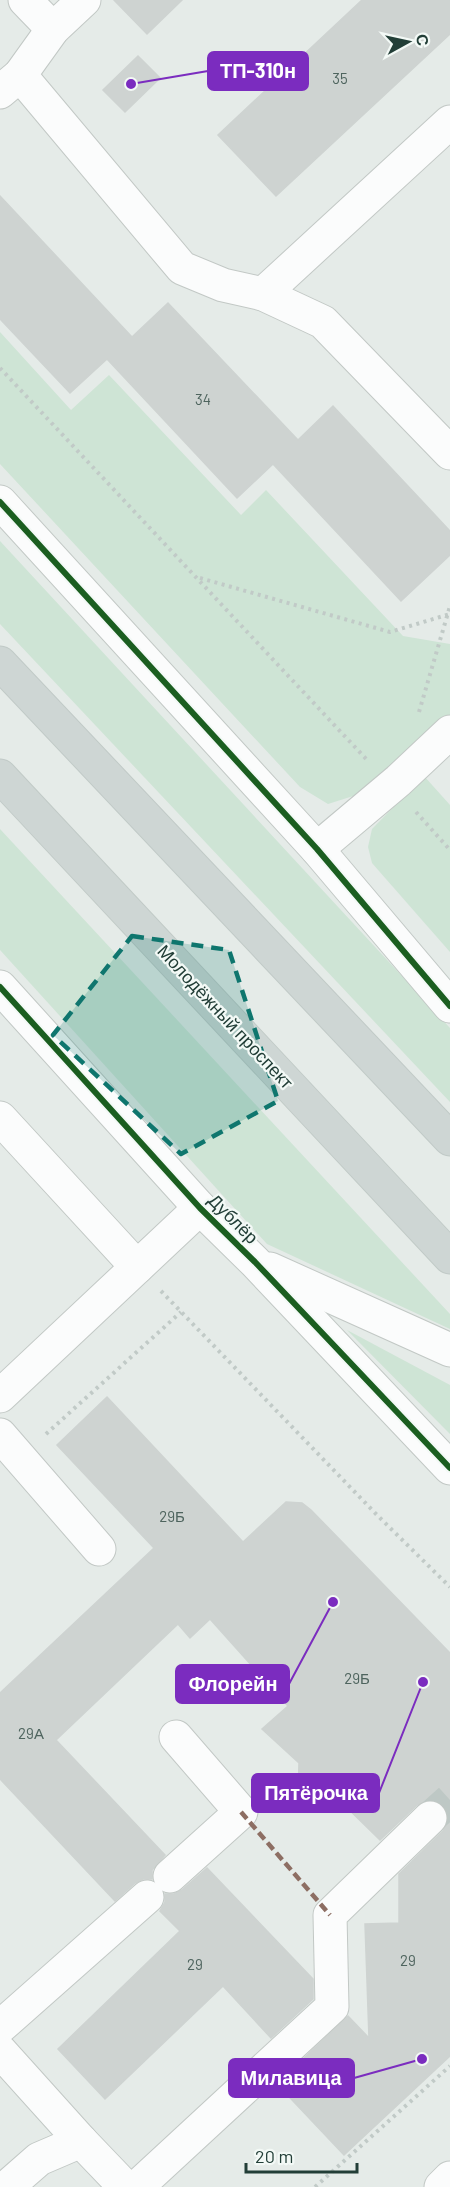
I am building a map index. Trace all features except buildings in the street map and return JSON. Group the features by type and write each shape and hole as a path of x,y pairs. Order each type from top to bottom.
{"main road":[{"path":"0,663 450,1140"},
{"name":"Молодёжный проспект","path":"0,776 450,1257"}],"street":[{"path":"25,0 53,29"},
{"path":"84,0 53,29 10,84 182,268 223,285 263,294 323,322 450,453"},
{"path":"263,294 450,122"},
{"path":"0,502 317,849 450,1006"},
{"path":"317,849 450,732"},
{"name":"Дублёр","path":"0,987 201,1208 450,1468"},
{"path":"0,1118 137,1267"},
{"path":"1,1393 201,1208"},
{"path":"255,1262 450,1350"},
{"path":"10,1446 99,1549"},
{"path":"0,2026 241,1812 176,1737"},
{"path":"137,2187 332,2007 330,1915 430,1818"},
{"path":"0,2051 125,2187"},
{"path":"7,2187 39,2159 81,2141"},
{"path":"441,2187 450,2178"}],"path":[{"path":"0,368 450,850"},
{"path":"197,577 390,632 448,614"},
{"path":"418,714 450,606"},
{"path":"137,1267 369,1507 450,1587"},
{"path":"10,1446 181,1312"},
{"path":"315,2187 450,2066"}],"highlighted area":[{"path":"132,936 229,950 278,1101 181,1154 53,1035"}],"green space":[{"path":"0,332 71,410 109,375 241,515 266,490 403,636 450,644 450,716 369,791 328,804 300,787 0,464"},
{"path":"0,541 450,1028 450,1102 0,624"},
{"path":"424,776 450,805 450,952 372,863 368,847 372,829"},
{"path":"0,829 450,1314 450,1329 267,1244 0,950"},
{"path":"347,1330 450,1385 450,1434"}],"tunnel":[{"path":"430,1818 450,1800"}],"marked path":[{"path":"241,1812 330,1915"}],"cycle path":[{"path":"0,502 317,849 450,1006"},
{"path":"0,987 200,1208 255,1262 450,1468"}],"place":[{"name":"ТП-310н","path":"131,84"},
{"name":"Флорейн","path":"333,1602"},
{"name":"Пятёрочка","path":"423,1682"},
{"name":"Милавица","path":"422,2059"}]}
